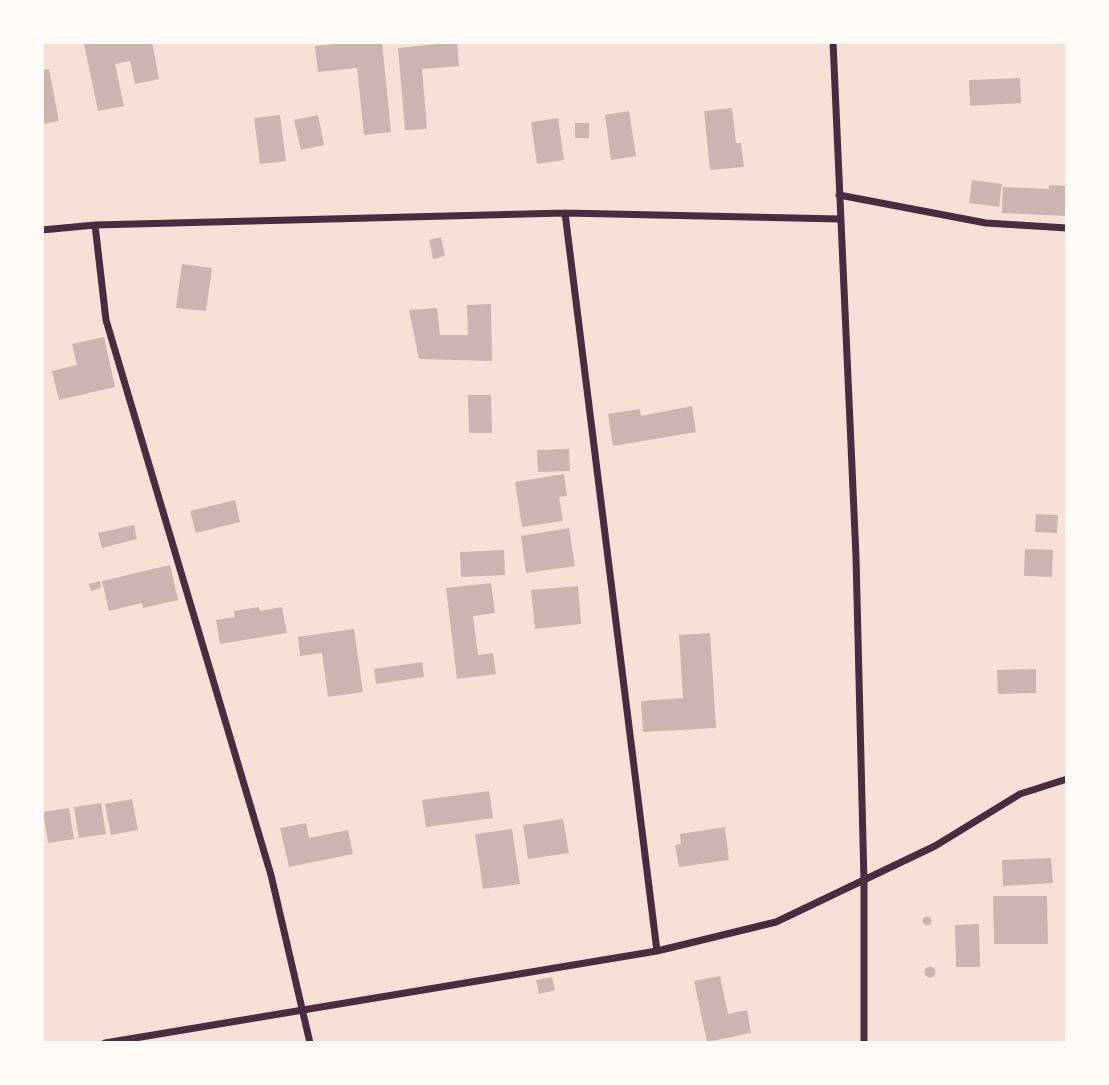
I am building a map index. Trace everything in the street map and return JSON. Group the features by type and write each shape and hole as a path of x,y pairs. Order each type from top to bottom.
{"street":[{"path":"833,42 856,557 864,882 864,1043"},
{"path":"839,195 986,223 1067,228"},
{"path":"42,230 95,225 565,213 840,219"},
{"path":"565,213 657,951"},
{"path":"95,225 106,320 150,459 271,875 310,1043"},
{"path":"105,1043 657,951 776,922 935,846 1020,794 1067,779"}],"building":[{"path":"152,42 159,79 135,84 130,61 115,64 124,106 98,111 84,44"},
{"path":"382,42 391,132 364,135 357,68 318,72 315,46"},
{"path":"457,42 459,66 422,69 427,129 405,130 398,48"},
{"path":"49,69 59,121 42,124 42,70"},
{"path":"1020,78 1021,103 970,106 969,80"},
{"path":"732,108 736,143 741,143 744,167 710,170 704,111"},
{"path":"629,111 636,156 611,160 605,115"},
{"path":"280,115 286,161 260,164 254,118"},
{"path":"318,115 324,145 301,150 294,120"},
{"path":"558,118 564,160 537,164 531,122"},
{"path":"575,123 589,123 589,138 575,138"},
{"path":"972,180 1002,184 999,207 969,203"},
{"path":"1049,185 1067,186 1067,216 1002,213 1003,187 1049,189"},
{"path":"441,237 445,256 433,259 429,240"},
{"path":"182,264 212,268 206,311 176,308"},
{"path":"491,304 492,361 419,359 409,310 437,308 440,335 468,335 467,305"},
{"path":"104,337 115,387 59,400 52,371 77,365 72,344"},
{"path":"468,395 491,395 492,433 469,433"},
{"path":"692,406 696,432 613,446 608,414 640,409 641,416"},
{"path":"569,449 570,471 538,472 537,450"},
{"path":"564,474 567,496 559,497 563,521 522,527 515,482"},
{"path":"235,500 240,522 196,533 190,511"},
{"path":"1036,514 1058,515 1057,533 1035,532"},
{"path":"134,525 137,539 102,548 98,533"},
{"path":"569,528 575,566 526,573 521,536"},
{"path":"1025,549 1053,550 1052,577 1024,576"},
{"path":"504,550 505,575 461,577 460,552"},
{"path":"170,565 178,600 143,608 142,603 109,611 102,581"},
{"path":"100,581 101,588 91,591 89,584"},
{"path":"491,583 495,613 473,616 478,655 493,653 496,674 457,679 446,588"},
{"path":"578,586 581,624 535,629 531,590"},
{"path":"259,607 260,611 282,607 287,633 220,644 216,620 235,617 234,611"},
{"path":"354,629 363,692 328,697 322,653 300,656 298,637"},
{"path":"710,633 716,728 643,732 641,701 683,698 679,635"},
{"path":"422,662 424,677 376,684 374,669"},
{"path":"1036,669 1036,693 998,694 997,670"},
{"path":"489,791 493,818 426,827 422,800"},
{"path":"132,799 138,830 111,835 105,804"},
{"path":"101,803 106,834 79,838 74,807"},
{"path":"69,808 74,839 48,843 43,812"},
{"path":"563,819 569,853 528,859 523,825"},
{"path":"306,823 309,838 348,830 353,854 289,867 280,828"},
{"path":"725,827 729,860 679,867 675,845 681,844 680,834"},
{"path":"512,829 520,884 483,889 475,834"},
{"path":"1051,858 1053,883 1003,886 1002,860"},
{"path":"993,896 1047,896 1048,944 994,944"},
{"path":"927,916 932,921 927,926 922,921"},
{"path":"979,924 980,967 956,967 955,925"},
{"path":"930,967 934,968 934,976 930,977 926,976 925,972 926,968"},
{"path":"720,976 728,1014 747,1010 751,1033 707,1042 694,981"},
{"path":"552,977 555,990 539,994 536,980"}]}
